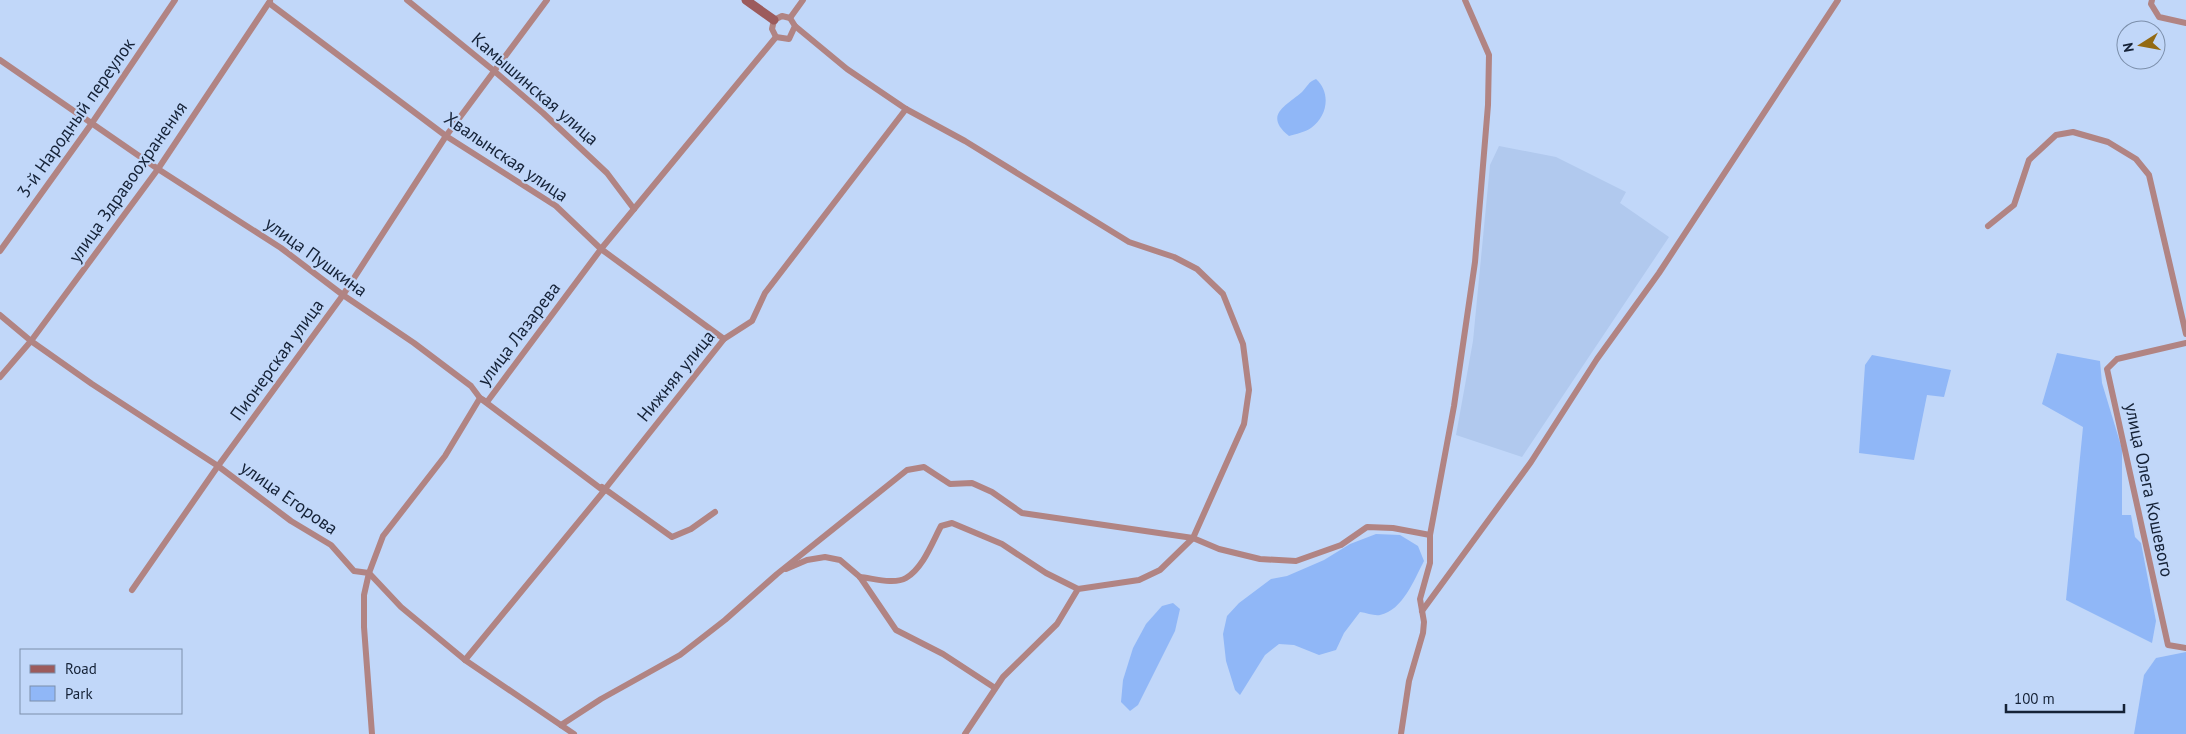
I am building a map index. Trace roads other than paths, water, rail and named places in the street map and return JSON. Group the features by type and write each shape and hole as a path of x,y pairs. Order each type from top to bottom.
{"street":[{"name":"3-й Народный переулок","path":"0,251 176,0"},
{"name":"Камышинская улица","path":"407,0 494,70 607,173 634,209"},
{"name":"Пионерская улица","path":"132,590 218,466 343,295 446,136 547,0"},
{"path":"746,0 774,20"},
{"path":"790,18 804,0"},
{"path":"1401,733 1409,682 1423,633 1424,622 1420,600 1430,563 1430,535 1454,406 1475,262 1488,113 1489,55 1465,0"},
{"path":"1422,611 1531,462 1597,359 1659,273 1838,0"},
{"path":"2152,0 2151,4 2159,17 2186,23"},
{"name":"Хвалынская улица","path":"270,1 446,136 556,206 601,249 724,339"},
{"name":"улица Здравоохранения","path":"1,377 31,341 158,169 270,1"},
{"path":"774,20 782,16 790,18 795,26 847,69 906,109 965,141 1129,242 1174,257 1197,269 1223,294 1243,344 1250,390 1244,424 1193,538 1160,570 1139,580 1078,589 1046,573 1002,544 952,523 941,526 920,565 905,578 886,580 860,576"},
{"path":"774,20 772,29 776,37 789,39 795,26"},
{"name":"улица Лазарева","path":"372,734 364,626 364,595 369,573 383,536 445,456 480,398 487,402 601,249 776,37"},
{"name":"улица Пушкина","path":"0,60 158,169 281,248 343,295 422,348 471,386 480,398 605,490"},
{"name":"Нижняя улица","path":"465,660 605,490 724,339 752,321 765,293 906,109"},
{"path":"1988,226 2014,205 2029,160 2056,135 2073,132 2108,142 2136,159 2149,175 2186,334"},
{"name":"улица Егорова","path":"0,315 31,341 92,384 218,466 291,521 331,545 354,571 369,573 400,607 465,660 574,734"},
{"name":"улица Олега Кошевого","path":"2185,648 2168,646 2107,370 2117,359 2186,343"},
{"path":"487,402 605,490 672,537 691,529 715,512"},
{"path":"562,725 601,699 680,655 725,620 776,574 907,470 924,467 950,484 972,482 992,492 1022,513 1193,538 1219,549 1260,559 1296,561 1341,544 1366,527 1393,528 1430,535"},
{"path":"776,574 807,560 825,558 840,560 860,576 896,630 943,654 995,688"},
{"path":"965,734 1003,677 1057,624 1078,589"}]}
